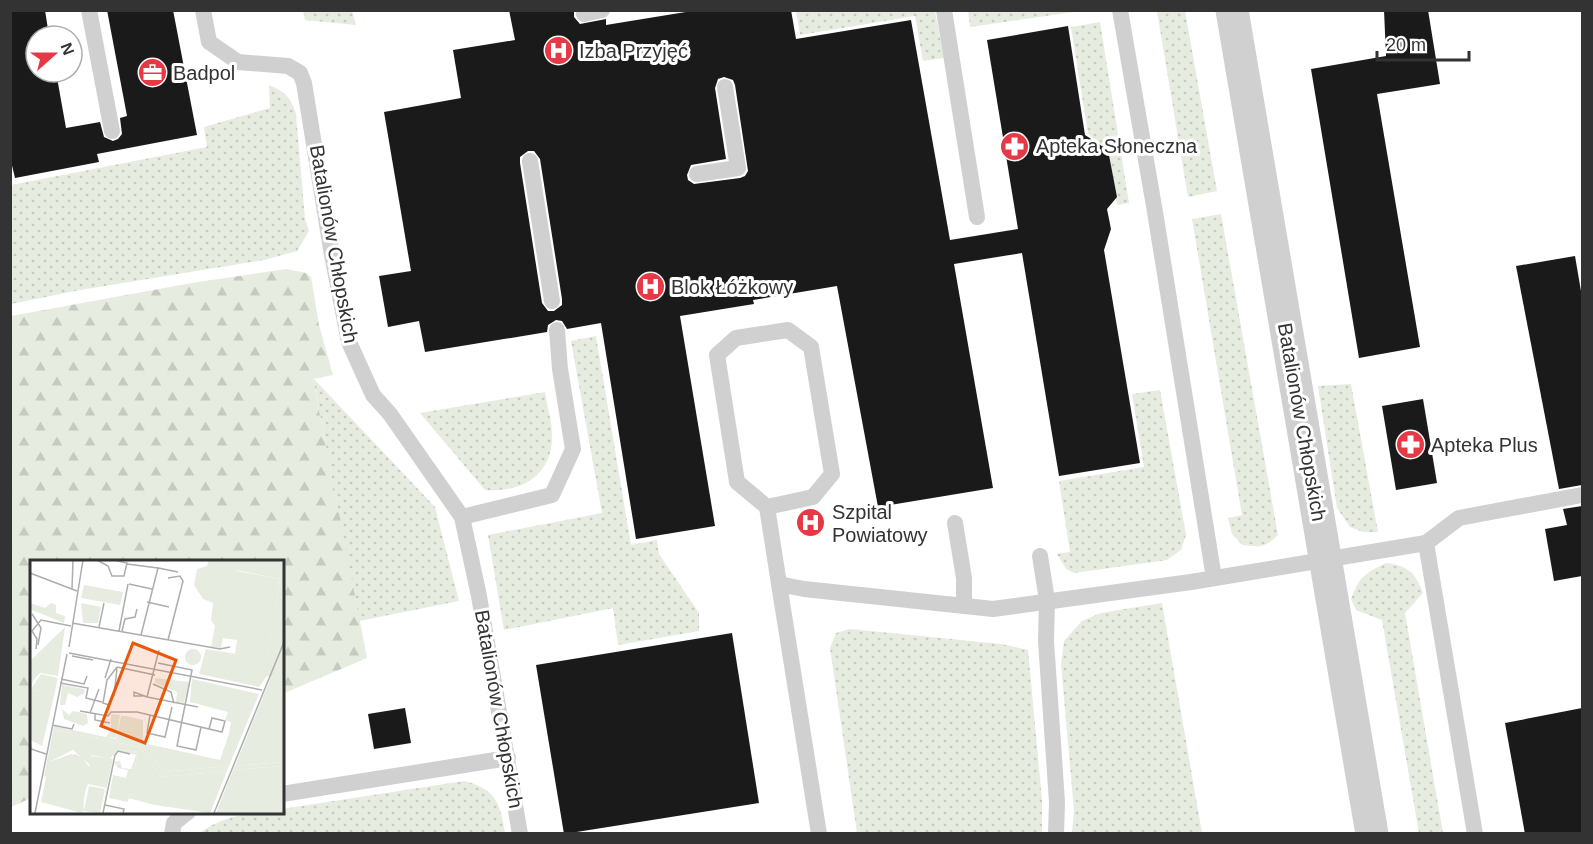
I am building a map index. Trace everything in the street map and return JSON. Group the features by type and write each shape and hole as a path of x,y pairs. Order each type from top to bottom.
{"street":[{"name":"Batalionów Chłopskich","path":"1232,10 1372,834"}],"lane":[{"path":"89,10 112,131"},
{"name":"Batalionów Chłopskich","path":"202,10 209,42 237,62 288,66 300,73 304,83 332,255 349,342 374,395 390,414 462,517 479,597 520,834"},
{"path":"584,14 602,10"},
{"path":"944,10 977,218"},
{"path":"1120,10 1214,578"},
{"path":"697,174 738,168 725,87"},
{"path":"530,161 552,301"},
{"path":"462,517 552,495 573,448 560,369 557,330"},
{"path":"767,507 813,497 832,474 810,347 788,330 736,338 717,355 737,482 767,507 819,834"},
{"path":"779,584 804,589 993,609 1214,578 1426,543 1459,518 1582,495"},
{"path":"956,523 964,578 964,606"},
{"path":"1426,543 1475,834"},
{"path":"1040,556 1047,600 1046,641 1057,802 1056,834"},
{"path":"284,794 508,758"},
{"path":"172,834 174,823 187,814"}],"green space":[{"path":"968,10 1081,10 1081,11 970,27"},
{"path":"303,11 352,11 356,25 305,20"},
{"path":"796,11 935,11 944,58 923,61 915,16 800,35"},
{"path":"1157,11 1185,11 1217,191 1188,197"},
{"path":"1100,22 1129,203 1117,205 1108,150 1088,134 1071,27"},
{"path":"269,85 286,95 296,114 305,219 309,231 297,251 264,260 80,290 11,304 11,185 207,147 204,127 270,108"},
{"path":"1221,214 1278,535 1269,542 1257,546 1242,545 1232,534 1228,518 1242,515 1192,219"},
{"path":"286,269 306,273 311,277 319,325 333,375 313,379 367,658 284,693 284,560 30,560 30,798 11,807 11,316 192,283"},
{"path":"596,336 631,545 657,540 659,554 699,613 699,631 618,645 613,608 504,630 488,535 602,513 571,341"},
{"path":"313,378 435,507 459,601 359,621"},
{"path":"1351,384 1378,532 1363,532 1350,527 1337,508 1318,386"},
{"path":"1160,390 1186,535 1181,550 1167,560 1074,573 1066,569 1057,554 1070,552 1059,481 1144,467 1132,394"},
{"path":"545,392 552,435 547,461 532,479 511,488 485,490 420,413"},
{"path":"1386,563 1410,571 1423,593 1405,613 1443,833 1419,833 1382,620 1356,610 1351,599 1364,576"},
{"path":"1162,603 1202,833 1072,833 1074,810 1061,665 1064,641 1082,621 1101,613"},
{"path":"850,629 1001,644 1028,650 1042,800 1042,833 857,833 830,648 836,633"},
{"path":"464,781 483,788 495,799 501,813 505,833 200,833 228,818 253,814 284,814 284,809"}],"building":[{"path":"10,10 45,10 47,24 24,24 24,84 58,84 66,128 100,122 104,137 113,141 122,134 120,118 127,116 107,10 173,10 197,135 97,154 99,162 15,178 10,157"},
{"name":"Szpital Powiatowy","path":"509,10 574,10 574,17 580,24 606,19 606,25 698,10 791,10 796,39 911,20 950,240 1018,229 987,40 1068,26 1085,135 1108,150 1117,197 1107,209 1111,229 1104,250 1140,463 1059,476 1022,253 954,264 993,488 878,507 837,286 753,300 754,304 680,316 715,526 636,539 601,323 567,329 562,321 556,320 548,325 547,332 425,352 419,321 388,327 379,276 411,271 384,112 461,98 453,50 515,40","holes":["724,77 733,80 735,85 748,171 740,178 694,184 688,180 687,175 691,165 726,159 715,88 718,79","528,151 534,151 540,159 562,299 562,305 554,311 548,311 542,303 520,163 520,157"]},
{"path":"1384,10 1428,10 1440,84 1377,94 1420,347 1359,358 1311,69 1386,56"},
{"path":"1575,256 1582,297 1582,485 1559,489 1516,266"},
{"name":"Apteka Plus","path":"1423,399 1437,483 1396,490 1382,406"},
{"path":"1582,506 1582,576 1554,581 1545,529 1567,525 1563,509"},
{"path":"732,633 759,803 564,834 536,665"},
{"path":"405,708 411,743 374,749 368,714"},
{"path":"1582,708 1582,834 1525,834 1505,723"}],"place":[{"name":"Izba Przyjęć","path":"558,51"},
{"name":"Badpol","path":"152,73"},
{"name":"Apteka Słoneczna","path":"1015,146"},
{"name":"Blok Łóżkowy","path":"650,287"},
{"name":"Apteka Plus","path":"1410,445"},
{"name":"Szpital Powiatowy","path":"811,523"}]}
